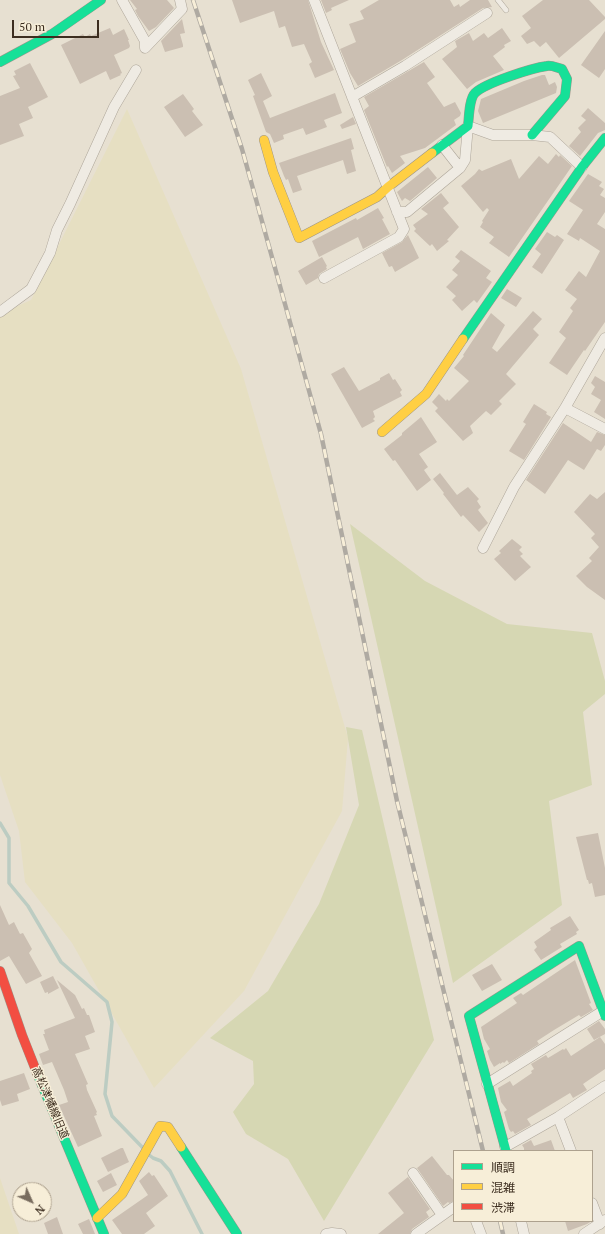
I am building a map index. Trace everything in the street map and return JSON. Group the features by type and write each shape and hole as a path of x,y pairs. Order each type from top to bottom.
{"street":[{"path":"0,62 52,34 101,0"},
{"path":"122,0 145,41 145,48 182,9 180,0"},
{"path":"314,0 404,230 399,237 324,278"},
{"path":"352,97 405,66 487,13"},
{"path":"397,212 407,212 460,168 465,160 471,102 474,94 486,87 531,69 549,65 562,69 567,80 565,96 532,135"},
{"path":"0,312 31,289 50,253 57,230 114,107 136,70"},
{"path":"264,140 273,172 299,238 376,198 388,187 468,126"},
{"path":"468,126 493,136 532,135 550,137 582,167"},
{"path":"382,432 426,394 507,274 582,167 605,138"},
{"path":"442,145 460,168"},
{"path":"484,548 514,487 566,408 605,338"},
{"path":"566,408 605,429"},
{"path":"487,1084 604,1014 578,946 469,1016 487,1084 506,1149 605,1086"},
{"name":"高松津幡線旧道","path":"0,971 48,1101 104,1234"},
{"path":"558,1117 571,1150"},
{"path":"97,1218 122,1194 160,1126 168,1127 237,1234"},
{"path":"413,1173 442,1215"},
{"path":"584,1234 603,1222 593,1205"},
{"path":"416,1234 453,1208"},
{"path":"476,1222 481,1234"},
{"path":"521,1222 524,1234"},
{"path":"326,1234 341,1234"}],"lane":[{"path":"498,0 506,10"}],"shaded area":[{"path":"127,109 241,369 348,738 342,811 244,991 154,1088 72,943 25,882 19,831 0,775 0,314 31,300"},
{"path":"0,1178 12,1213 12,1222 15,1222 19,1234 0,1234"}],"green space":[{"path":"350,524 425,581 507,624 592,633 605,681 605,694 583,712 592,785 549,801 562,905 453,983"},
{"path":"346,727 362,730 434,1040 324,1221 288,1159 246,1134 233,1112 254,1084 253,1061 210,1038 268,991 319,904 359,805"}],"building":[{"path":"130,0 167,0 174,8 156,27 149,31 138,16 135,10 137,9"},
{"path":"232,0 308,0 321,42 334,70 315,78 309,64 312,62 304,44 292,47 285,26 279,28 274,11 240,23"},
{"path":"321,0 349,0 331,8 332,10 326,13"},
{"path":"379,0 450,0 454,7 459,4 460,7 470,0 488,0 492,7 483,8 402,60 358,86 350,73 340,49 356,42 349,24 364,19 360,11"},
{"path":"543,0 589,0 605,17 605,19 559,58 546,42 540,47 534,41 527,44 521,36 531,28 522,16"},
{"path":"182,19 185,33 180,34 183,47 165,52 161,41"},
{"path":"110,28 113,35 124,29 129,40 129,48 114,55 122,73 120,74 121,75 110,80 106,71 80,84 61,45 83,34 85,37 90,34 91,36"},
{"path":"502,28 511,41 504,45 505,47 493,56 504,70 476,82 467,89 442,59 457,47 455,41 469,33 473,41 484,33 488,38"},
{"path":"605,31 605,69 599,78 581,65"},
{"path":"424,62 435,77 427,83 444,107 455,102 461,113 460,116 454,120 456,125 425,148 400,156 405,163 392,173 388,166 387,167 364,110 369,106 364,97"},
{"path":"30,63 48,97 28,107 33,118 19,124 24,136 0,145 0,96 20,88 13,76 16,75 14,71"},
{"path":"261,73 272,96 263,101 270,118 335,93 342,113 324,120 327,127 306,135 303,128 283,135 284,139 274,143 270,134 266,132 253,96 255,95 248,80"},
{"path":"545,75 549,85 555,82 557,87 556,93 483,123 478,111 481,99"},
{"path":"183,94 194,109 192,111 203,125 185,137 164,107"},
{"path":"588,108 605,123 605,130 598,133 580,156 569,146 581,132 578,128 586,120 581,116"},
{"path":"353,117 356,124 342,129 340,125"},
{"path":"351,138 354,149 351,150 356,171 347,174 343,160 297,176 302,190 293,193 288,179 286,180 279,163"},
{"path":"556,154 559,157 560,155 572,166 509,257 489,243 494,237 480,227 489,210 487,208 483,212 461,186 479,169 482,171 511,159 519,179 539,156 548,164"},
{"path":"428,167 437,178 410,201 405,198 402,201 397,192"},
{"path":"588,174 602,182 599,186 604,189 600,195 605,198 605,212 597,224 605,229 605,322 567,375 549,363 566,338 559,332 573,311 570,308 577,299 565,290 579,271 586,277 600,251 580,238 579,241 567,234 583,210 569,201"},
{"path":"441,193 449,203 443,208 459,227 447,240 449,241 437,251 432,244 430,246 414,231 416,229 413,225 428,214 421,209"},
{"path":"378,208 384,218 382,219 390,234 363,249 358,237 319,257 312,241 356,218 357,220"},
{"path":"547,232 555,237 557,235 564,240 542,274 532,267 541,254 535,249"},
{"path":"408,235 419,258 395,272 392,266 389,267 382,253 402,242"},
{"path":"461,250 491,271 486,278 492,282 477,303 474,300 462,311 452,300 456,296 446,287 458,275 452,270 460,261 455,257"},
{"path":"322,257 327,269 319,274 318,278 306,285 298,271"},
{"path":"507,289 522,298 516,307 501,298"},
{"path":"533,311 542,319 533,329 539,335 506,374 516,384 499,401 502,404 491,415 486,411 470,426 473,433 463,441 435,411 438,408 432,402 439,394 446,401 447,399 449,401 469,381 454,368 464,356 463,355 491,313 505,325 492,348 497,352"},
{"path":"344,367 359,391 380,380 380,378 389,373 402,390 400,392 402,396 373,411 375,417 373,419 375,421 362,428 331,374"},
{"path":"595,376 605,382 605,419 594,412 601,400 591,394 595,387 591,383"},
{"path":"534,404 547,412 546,414 551,417 524,460 509,451 526,424 523,422"},
{"path":"421,417 437,442 419,454 428,467 424,470 431,480 417,491 395,460 393,461 384,449"},
{"path":"563,423 591,442 597,432 605,435 605,445 601,451 597,449 584,470 568,460 545,494 526,480"},
{"path":"440,473 457,495 468,487 479,499 477,501 481,507 478,510 488,523 479,532 463,515 461,517 433,479"},
{"path":"605,492 605,600 587,587 576,576 592,561 589,558 599,547 591,538 595,534 574,512 590,494 597,499"},
{"path":"512,539 522,547 519,550 523,554 520,556 531,567 515,581 494,559 501,553 499,551"},
{"path":"598,833 605,868 605,895 595,897 592,883 589,884 587,880 576,837"},
{"path":"0,905 9,925 14,922 20,934 23,933 32,949 29,953 42,976 26,984 9,956 0,961"},
{"path":"570,916 579,930 576,932 577,934 560,944 562,947 541,960 534,950 537,947 534,942 551,930 550,928"},
{"path":"575,960 591,1003 589,1004 593,1010 581,1017 579,1015 554,1030 537,1041 539,1044 509,1063 507,1060 504,1063 500,1063 494,1067 487,1051 490,1049 484,1039 481,1027 517,1003 513,998 521,993 523,995"},
{"path":"492,964 502,980 482,991 472,975"},
{"path":"53,976 59,988 48,994 48,992 45,993 40,982"},
{"path":"57,980 75,995 82,1009 84,1008 87,1015 89,1015 95,1032 85,1036 90,1049 75,1054 88,1084 86,1085 87,1090 97,1112 97,1115 94,1116 102,1136 78,1147 59,1105 68,1102 64,1090 52,1062 43,1065 39,1054 49,1050 43,1034 45,1034 44,1030 75,1018"},
{"path":"599,1021 605,1029 605,1034 594,1040 587,1029"},
{"path":"600,1037 605,1044 605,1069 583,1084 587,1090 573,1098 570,1093 527,1119 531,1125 515,1134 513,1131 511,1132 504,1112 507,1110 501,1102 498,1088 510,1081 513,1086 532,1073 531,1071 534,1069 531,1064 546,1055 548,1058 566,1048 571,1056"},
{"path":"24,1073 30,1089 17,1094 19,1101 2,1106 0,1100 0,1081"},
{"path":"531,1140 534,1146 551,1140 555,1150 524,1150 522,1145"},
{"path":"123,1148 129,1162 108,1172 101,1158"},
{"path":"432,1156 447,1175 449,1175 453,1180 453,1201 448,1202 443,1206 417,1168"},
{"path":"149,1172 152,1176 154,1175 168,1196 146,1213 155,1226 144,1234 122,1234 112,1220 148,1195 139,1181"},
{"path":"111,1173 117,1185 103,1192 97,1181"},
{"path":"408,1177 430,1209 426,1212 429,1217 412,1229 410,1234 378,1234 404,1213 388,1193"},
{"path":"57,1217 63,1234 48,1234 44,1223 52,1222 52,1219"},
{"path":"89,1219 95,1234 83,1234 78,1224"},
{"path":"565,1222 590,1222 587,1224 568,1231"}],"waterway":[{"path":"0,823 9,838 9,883 28,906 61,962 107,1002 112,1022 105,1094 112,1116 144,1149"},
{"path":"148,1154 161,1161 170,1171 202,1234"}],"railway":[{"path":"193,0 242,149 321,434 397,801 483,1150"},
{"path":"500,1222 503,1234"}],"traffic: fast":[{"path":"0,62 52,34 101,0"},
{"path":"432,153 468,126 473,96 480,89 509,76 540,67 551,66 562,69 567,79 565,96 532,135"},
{"path":"463,339 582,167 605,138"},
{"path":"506,1150 469,1016 579,946 605,1016"},
{"path":"37,1073 104,1234"},
{"path":"181,1147 237,1234"}],"traffic: slow":[{"path":"264,140 273,172 299,238 377,197 432,153"},
{"path":"382,432 426,394 463,339"},
{"path":"97,1218 122,1194 160,1126 168,1127 181,1147"}],"traffic: jam":[{"path":"0,971 37,1073"}]}
